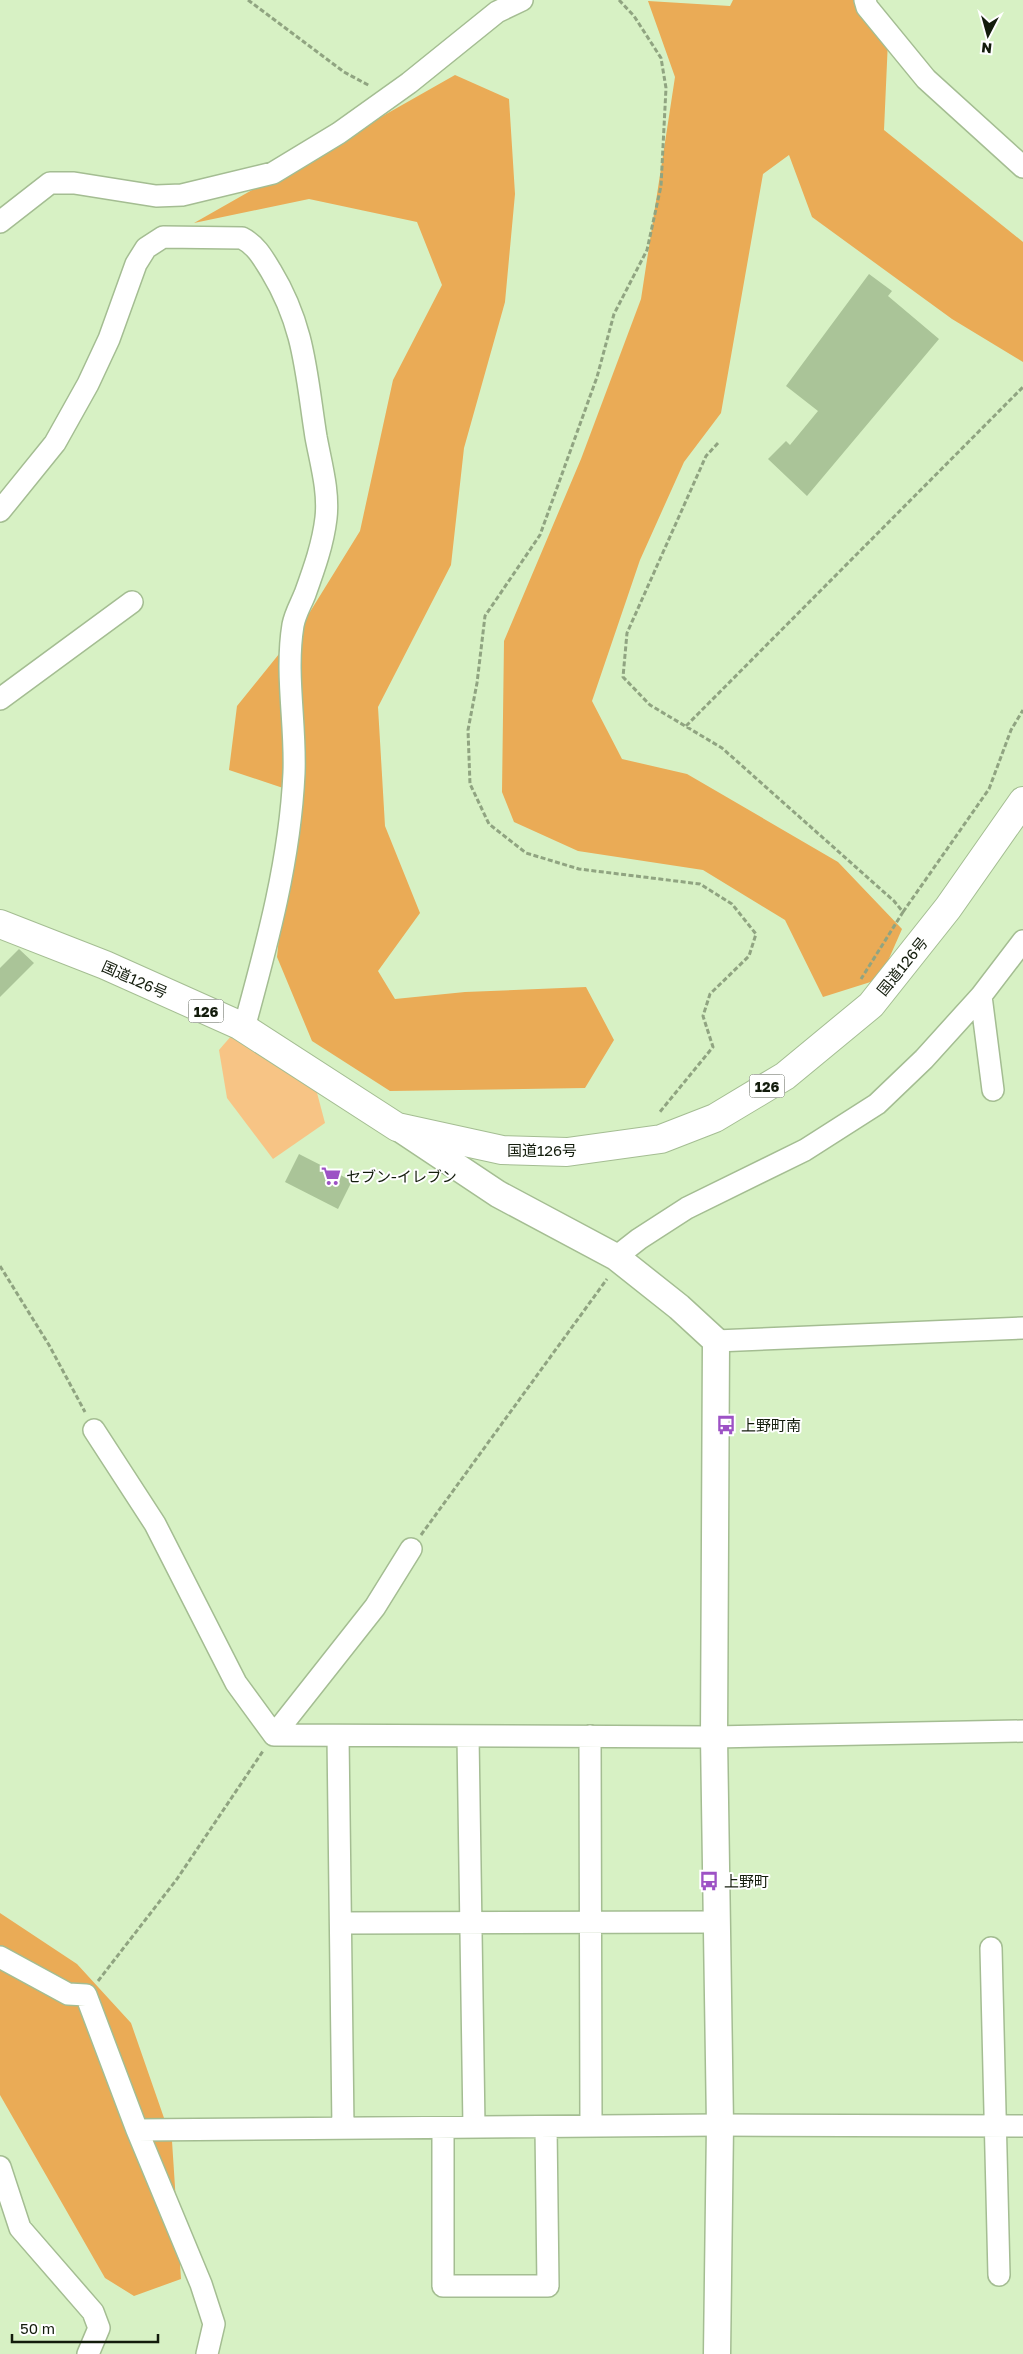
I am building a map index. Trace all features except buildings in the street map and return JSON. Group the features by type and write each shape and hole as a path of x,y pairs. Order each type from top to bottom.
{"highway":[{"name":"国道126号","path":"0,924 105,965 244,1028 397,1126 502,1150 567,1152 661,1139 715,1118 785,1076 870,1005 948,908 1023,801"}],"street":[{"path":"0,222 50,184 74,183 156,196 182,195 273,173 339,133 389,97 493,6 522,0"},
{"path":"865,0 867,7 926,79 1023,167"},
{"path":"0,511 55,443 88,384 109,339 136,264 146,248 163,237 242,238 250,242 259,251 286,295 305,356 316,437 324,473 326,517 319,553 293,623 291,700 294,771 291,812 283,870 270,933 244,1028"},
{"path":"0,699 132,602"},
{"path":"616,1257 639,1239 687,1208 806,1150 877,1104 924,1059 981,996 1023,941"},
{"path":"981,996 993,1090"},
{"path":"397,1126 498,1194 616,1257 679,1307 716,1341 1023,1328"},
{"path":"716,1341 714,1737 720,2125 717,2354"},
{"path":"94,1430 155,1524 236,1683 274,1734"},
{"path":"274,1734 375,1607 411,1548"},
{"path":"274,1734 338,1736 714,1737 1023,1731"},
{"path":"338,1736 342,1922 342,2128"},
{"path":"468,1736 474,2127"},
{"path":"590,1736 591,2126"},
{"path":"342,1922 717,1922"},
{"path":"992,1948 999,2275"},
{"path":"0,1957 68,1994 86,1995 137,2130 202,2284 214,2324 207,2354"},
{"path":"137,2130 720,2125 1023,2126"},
{"path":"443,2128 443,2286 548,2286 546,2127"},
{"path":"0,2167 20,2228 93,2312 99,2328 88,2354"}],"path":[{"path":"248,0 344,72 389,97"},
{"path":"619,0 634,16 661,58 666,88 661,186 647,250 614,314 597,377 540,535 485,616 477,683 468,730 470,784 489,824 526,853 579,869 700,884 732,904 756,934 749,956 710,994 703,1016 713,1046 655,1119 661,1139"},
{"path":"686,726 1023,387"},
{"path":"718,444 706,456 627,633 624,677 650,705 722,748 894,901 903,912"},
{"path":"870,1005 860,978 903,912 989,789 1011,730 1023,710"},
{"path":"411,1548 605,1283 616,1257"},
{"path":"0,1266 49,1345 94,1430"},
{"path":"86,1995 177,1879 274,1734"}],"shaded area":[{"path":"733,0 872,0 888,40 884,130 1023,242 1023,362 952,319 812,217 789,155 763,174 721,413 684,462 640,560 592,701 622,759 687,774 838,862 902,929 880,979 823,997 785,920 703,870 578,851 514,822 502,792 504,641 581,459 641,299 675,77 648,1 730,6"},
{"path":"455,75 509,99 515,194 505,302 464,448 451,565 378,707 385,826 420,913 378,971 395,999 465,992 586,987 614,1040 585,1088 390,1091 312,1041 277,957 289,838 289,790 229,770 237,706 300,628 360,531 393,380 442,285 417,222 309,199 194,223"},
{"path":"232,1035 316,1089 325,1123 273,1159 227,1098 219,1050"},
{"path":"0,1913 77,1964 131,2023 172,2141 181,2279 134,2296 105,2278 0,2095"}],"place":[{"name":"セブン-イレブン","path":"331,1176"},
{"name":"上野町南","path":"726,1425"},
{"name":"上野町","path":"709,1881"}]}
